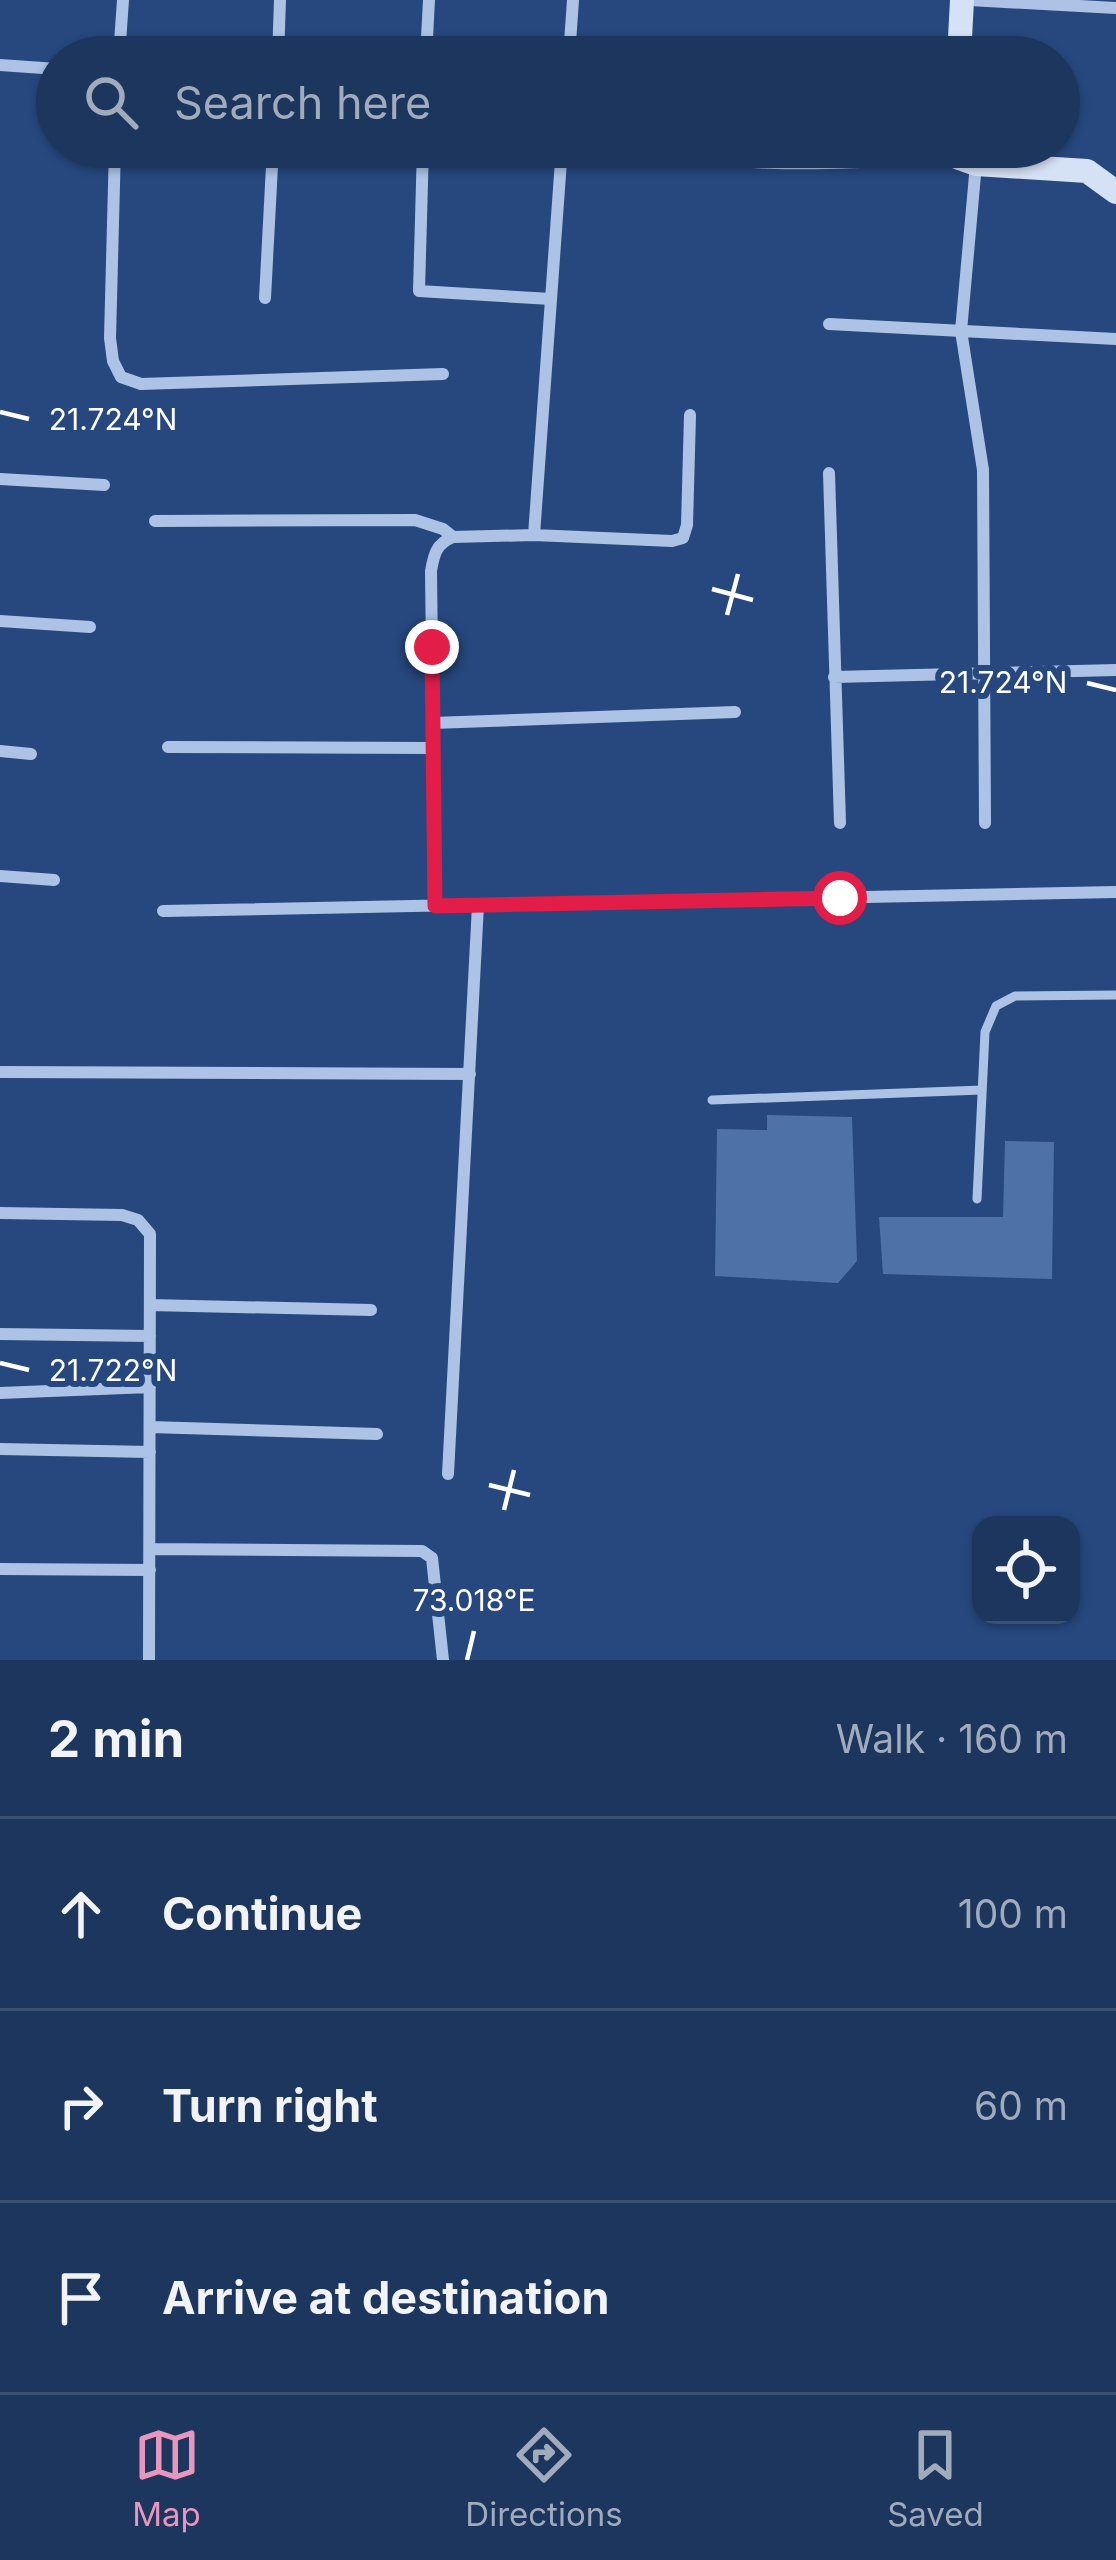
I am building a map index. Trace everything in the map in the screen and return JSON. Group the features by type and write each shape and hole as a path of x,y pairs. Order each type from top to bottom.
{"main road":[{"path":"962,36 966,0"},
{"path":"1061,168 1087,171 1116,188"}],"street":[{"path":"120,36 123,0"},
{"path":"279,36 280,0"},
{"path":"428,36 429,0"},
{"path":"570,36 573,0"},
{"path":"966,0 1116,8"},
{"path":"0,65 36,68"},
{"path":"114,168 110,338 121,377 140,384 443,374"},
{"path":"265,298 272,168"},
{"path":"422,168 419,291 551,299"},
{"path":"534,535 560,168"},
{"path":"964,168 961,331 983,470 985,823"},
{"path":"829,324 1116,339"},
{"path":"435,906 434,551 453,537 682,538 687,525 690,415"},
{"path":"829,473 840,824"},
{"path":"0,479 104,485"},
{"path":"155,521 416,520 453,537"},
{"path":"0,621 90,627"},
{"path":"834,677 1116,670"},
{"path":"433,723 735,712"},
{"path":"168,747 433,748"},
{"path":"0,752 31,754"},
{"path":"0,876 54,880"},
{"path":"163,911 1116,892"},
{"path":"448,1474 478,905"},
{"path":"0,1072 470,1074"},
{"path":"0,1213 122,1215 138,1220 150,1234 149,1660"},
{"path":"150,1305 371,1310"},
{"path":"0,1334 150,1336"},
{"path":"0,1393 150,1387"},
{"path":"150,1426 377,1434"},
{"path":"0,1449 150,1452"},
{"path":"150,1549 422,1551 432,1558 443,1660"},
{"path":"0,1569 150,1570"}],"lane":[{"path":"977,1198 985,1032 996,1006 1016,996 1116,995"},
{"path":"712,1100 982,1090"}],"building":[{"path":"767,1115 852,1117 857,1261 838,1283 715,1276 717,1129 767,1130"},
{"path":"1005,1141 1054,1142 1052,1279 883,1274 879,1217 1003,1217"}],"route":[{"path":"432,647 435,906 840,898"}]}
